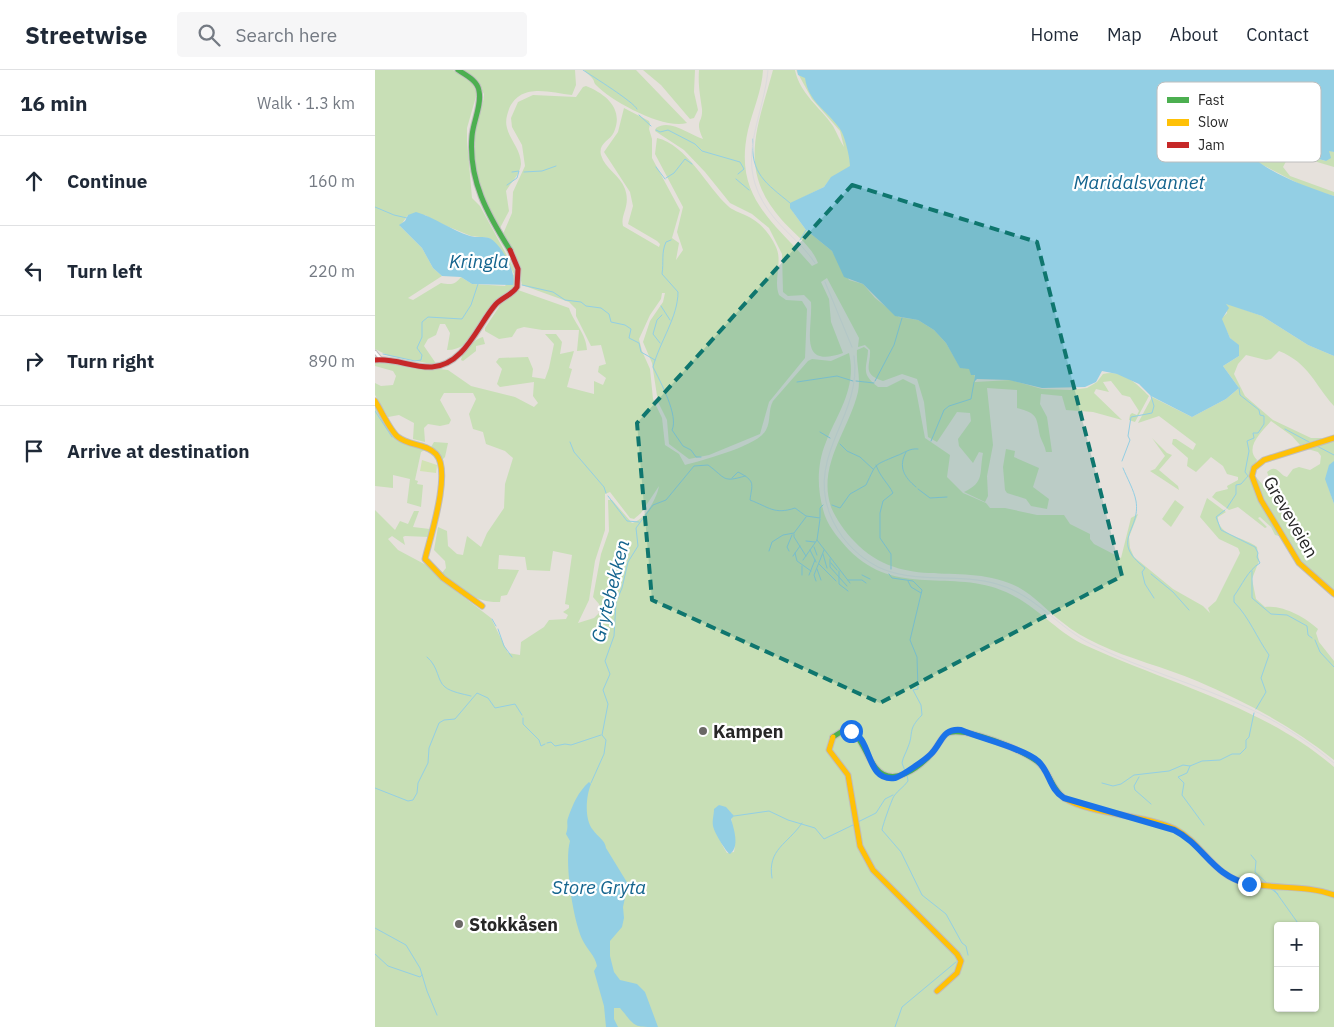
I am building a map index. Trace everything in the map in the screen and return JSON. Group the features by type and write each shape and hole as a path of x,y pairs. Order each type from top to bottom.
{"street":[{"path":"375,352 378,360 428,367 444,364 473,339 495,304 515,290 519,283 515,260 488,217 473,168 473,125 481,102 480,92 471,79 458,70"},
{"path":"375,401 397,437 427,447 437,455 442,464 438,506 425,559 442,576 482,606"},
{"name":"Greveveien","path":"1334,438 1266,459 1256,465 1252,476 1261,500 1299,563 1334,594"},
{"path":"937,991 957,973 961,961 957,954 866,860 860,846 847,771 830,754 830,742 839,733 848,731 860,737 875,769 882,776 893,778 903,774 928,756 945,733 951,730 961,730 1035,759 1045,769 1056,793 1069,801 1177,831 1221,873 1232,879 1255,884 1313,888 1334,895"}],"highlighted area":[{"path":"852,185 1037,242 1122,576 880,703 652,600 637,423"}],"green space":[{"path":"375,70 453,70 472,83 477,93 467,128 472,198 480,206 518,276 517,281 509,291 489,308 475,332 464,345 456,349 447,350 450,333 445,324 440,324 436,335 428,339 424,346 437,365 389,356 375,349","holes":["408,215 425,215 471,236 489,238 501,250 514,274 505,286 472,284 461,277 453,284 441,283 413,300 408,298 442,276 433,268 422,248 400,226"]},
{"path":"464,70 575,70 576,85 572,95 546,91 528,92 514,101 509,109 506,125 521,159 521,164 517,175 506,191 509,211 500,228 487,211 482,198 474,155 475,132 484,94 477,81"},
{"path":"584,70 636,70 687,123 665,122 625,106 603,92"},
{"path":"643,70 695,70 694,92 698,110 694,118 690,119 661,85"},
{"path":"699,70 763,70 748,130 745,153 746,173 751,191 760,206 771,221 812,266 818,263 807,245 781,219 767,201 759,182 755,165 757,129 773,70 795,70 801,86 833,126 844,147 840,131 812,99 796,70 801,74 827,106 845,138 849,152 850,167 831,178 824,187 792,203 793,212 806,230 832,251 849,280 863,284 875,298 899,317 918,320 934,330 946,343 960,367 974,367 975,382 1011,380 1042,389 1070,390 1087,388 1097,382 1103,374 1122,375 1134,382 1149,396 1135,422 1129,420 1130,415 1132,413 1137,415 1139,411 1130,397 1122,395 1111,381 1103,382 1109,392 1096,389 1094,393 1122,420 1093,412 1066,410 1062,396 1041,394 1040,404 1047,417 1052,452 1046,452 1037,420 1029,412 1017,408 1017,390 987,388 993,445 987,476 988,496 985,502 964,492 975,485 980,477 983,453 979,452 973,463 959,446 958,439 971,421 970,413 957,412 937,442 928,437 924,402 917,379 902,374 883,381 869,372 870,350 865,345 858,347 859,338 827,278 821,282 829,299 831,322 843,353 828,357 819,356 813,351 810,335 811,302 804,295 788,296 783,292 782,254 769,228 752,214 730,203 684,150 655,131 656,128 662,125 674,126 703,139 699,128 702,109"},
{"path":"586,86 600,93 615,109 617,116 614,132 601,148 601,155 623,184 627,195 622,222 623,226 659,247 660,244 657,241 628,224 633,206 630,192 604,152 618,132 624,108 649,121 652,139 652,158 680,210 672,238 679,243 676,260 683,250 677,232 683,207 655,154 657,138 668,142 678,149 687,157 720,198 734,210 755,221 767,232 778,253 777,289 779,295 786,300 802,301 807,309 805,358 769,402 760,434 709,455 689,459 669,444 667,420 658,402 652,363 643,342 650,321 663,302 665,293 662,293 661,299 650,315 639,339 650,369 653,399 662,418 665,445 679,454 685,465 729,452 761,436 768,427 773,401 808,361 812,359 831,361 849,353 851,366 848,389 823,451 819,470 819,488 827,521 849,550 867,565 886,573 905,578 986,585 1006,592 1027,604 1066,634 1087,646 1247,712 1306,746 1334,767 1334,1027 375,1027 375,510 395,530 400,521 408,524 414,511 419,511 413,527 430,529 429,537 405,536 403,537 405,545 392,536 388,539 398,550 428,566 457,592 491,618 508,653 520,655 521,642 544,627 549,620 566,619 568,615 563,612 569,608 569,605 565,604 572,555 553,551 550,571 527,570 525,557 499,555 498,569 519,570 507,595 501,596 500,602 477,598 446,577 442,573 446,568 445,561 434,550 438,527 447,531 448,546 457,554 463,555 467,536 481,547 487,533 504,508 505,484 513,458 505,451 486,444 483,432 473,429 469,414 476,399 473,393 444,393 440,400 451,420 449,424 440,426 428,424 424,428 425,442 413,439 414,423 399,415 388,417 375,395 375,383 381,386 393,385 396,376 393,371 375,366 375,362 448,370 471,386 515,397 534,407 538,403 533,396 534,382 500,387 497,384 502,369 496,362 499,358 528,357 533,369 532,377 545,379 554,344 545,334 556,334 562,342 560,354 574,351 569,368 572,369 567,387 594,394 594,381 603,385 606,378 598,372 599,366 606,364 601,345 591,346 576,316 576,309 569,302 522,285 516,257 503,234 512,213 513,192 525,166 522,145 512,127 511,118 518,102 533,95 576,97 583,87","holes":["659,486 656,496 646,513 632,523 612,500 608,500 609,531 601,554 593,597 599,604 600,612 594,618 578,623 589,600 595,561 605,530 605,494 610,492 630,518 634,519 641,513","719,805 732,814 731,822 735,842 734,852 727,853 717,830 716,818"]},
{"path":"1329,150 1334,152 1334,167 1317,162 1321,162 1321,160 1326,161"},
{"path":"1257,162 1286,162 1283,167 1290,176 1334,192 1334,196 1309,189"},
{"path":"518,290 569,308 582,333 587,350 577,351 579,330 542,330 524,327 517,329 512,337 499,339 485,331 485,328 501,304"},
{"path":"1226,303 1262,316 1308,345 1334,356 1334,406 1304,368 1279,351 1271,359 1266,360 1246,355 1238,364 1234,374 1245,396 1273,420 1311,438 1324,438 1300,445 1292,436 1271,421 1253,445 1252,450 1257,460 1249,478 1283,537 1275,535 1271,527 1260,517 1258,518 1267,527 1265,528 1238,507 1229,510 1212,497 1216,492 1228,489 1227,486 1238,480 1238,477 1227,474 1223,466 1211,457 1196,472 1187,466 1188,458 1172,444 1173,439 1193,450 1196,444 1159,416 1138,423 1152,397 1192,417 1226,399 1239,388 1223,366 1239,356 1238,345 1230,338 1221,319 1227,313"},
{"path":"483,337 485,344 476,346 476,351 463,361 461,360 469,346"},
{"path":"864,347 868,350 867,374 878,387 887,387 903,379 915,385 925,438 950,455 947,477 963,493 986,503 990,508 1005,508 1037,515 1064,515 1070,524 1090,534 1090,539 1094,544 1121,558 1131,518 1138,514 1129,537 1130,548 1134,557 1173,589 1203,606 1210,613 1208,608 1216,601 1240,553 1238,548 1219,539 1200,517 1207,498 1226,512 1218,517 1222,528 1257,547 1259,561 1252,579 1256,599 1265,607 1286,610 1300,616 1313,625 1318,629 1316,633 1319,642 1334,661 1334,760 1302,736 1233,697 1185,676 1134,659 1084,637 1018,587 997,579 976,575 913,571 893,567 873,557 854,541 847,534 831,507 828,477 831,462 858,392 857,350"},
{"path":"375,403 392,434 402,441 426,449 421,452 415,480 418,481 417,484 423,485 421,507 407,503 410,479 393,475 393,488 375,486"},
{"path":"1152,438 1167,453 1172,455 1159,470 1178,486 1179,490 1150,471 1155,469 1165,456"},
{"path":"1334,439 1334,461 1328,486 1334,504 1334,592 1302,566 1252,477 1256,477 1263,485 1267,484 1270,480 1267,472 1273,469 1287,477 1293,469 1299,467 1310,470 1320,464 1321,456 1318,452 1304,448"},
{"path":"434,442 448,443 445,457 442,460 431,447"},
{"path":"1006,449 1015,451 1014,457 1039,468 1033,487 1049,499 1047,509 1031,506 1026,499 1007,493 1005,490 1003,467"},
{"path":"422,460 437,465 436,473 420,471"},
{"path":"1175,500 1184,507 1171,527 1162,519"}],"water":[{"name":"Maridalsvannet","path":"797,70 1334,70 1334,152 1329,151 1331,158 1326,161 1321,160 1321,82 1157,82 1157,162 1259,162 1280,175 1334,196 1334,356 1308,345 1262,316 1226,304 1229,308 1222,319 1230,338 1239,345 1239,356 1223,366 1239,388 1226,399 1192,417 1151,396 1139,384 1117,374 1102,371 1096,382 1085,387 1042,388 1009,380 977,379 974,382 975,375 971,375 969,369 960,368 946,343 934,330 918,320 895,316 863,284 844,277 832,251 806,230 790,208 790,203 824,187 831,177 850,166 842,132 814,100 805,78 798,75"},
{"name":"Kringla","path":"416,212 472,237 487,237 494,241 507,259 513,273 513,285 472,284 461,277 442,276 433,268 422,248 399,225 405,221 408,215"},
{"path":"1334,461 1334,504 1325,479 1329,465"},
{"name":"Store Gryta","path":"589,782 591,784 587,807 588,820 628,884 623,907 624,918 622,927 610,941 610,956 614,972 620,980 637,984 645,992 658,1027 635,1025 620,1008 614,1008 614,1019 618,1027 606,1027 604,1006 594,971 597,966 596,962 584,943 573,905 568,862 570,841 566,834 567,820 574,803"},
{"path":"719,805 726,807 734,816 731,819 736,842 730,854 720,842 713,826 714,809"}],"waterway":[{"path":"583,70 621,95 637,109"},
{"path":"639,115 651,126"},
{"path":"656,130 660,132 668,130 695,144 702,151 740,162 744,169 738,174"},
{"path":"753,139 754,161 761,177 790,203"},
{"path":"666,178 674,173 685,159 692,164"},
{"path":"524,172 542,171 556,166"},
{"path":"656,167 665,179"},
{"path":"507,185 517,178 519,171 512,172"},
{"path":"736,179 749,190"},
{"path":"375,207 407,218"},
{"path":"800,240 806,230"},
{"path":"671,240 666,242 664,246 662,274 678,292 677,301 672,320 653,367 671,408 673,416 672,430 683,446 691,450 696,457 701,457"},
{"path":"797,248 798,244"},
{"path":"383,354 415,361 421,360 422,355 417,348 422,337 422,322 428,317 462,319 471,305 478,284"},
{"path":"522,285 553,292 565,300 581,302 586,306 601,308 609,314 611,322 625,325 631,329 629,338 639,343 641,352 655,360"},
{"path":"661,306 670,320"},
{"path":"660,343 653,334 657,320 662,315"},
{"path":"875,381 894,345 902,318"},
{"path":"797,382 837,376 853,381"},
{"path":"856,381 874,383"},
{"name":"Grytebekken","path":"931,441 944,410 949,406 971,399 974,382"},
{"path":"1227,508 1236,494 1236,485 1241,484 1248,476 1245,472 1249,451 1247,441 1254,438 1253,433 1258,433 1264,424 1264,416 1260,415 1259,410 1240,395 1239,388"},
{"path":"1122,461 1130,440 1128,436 1131,417 1152,413 1154,406 1151,396"},
{"path":"375,411 392,437"},
{"path":"1285,429 1309,442"},
{"path":"820,432 830,438"},
{"path":"570,442 574,452 604,487 606,493"},
{"path":"840,444 847,451 860,457 873,469"},
{"path":"1315,445 1334,455"},
{"name":"Grytebekken","path":"832,505 840,508 850,494 866,485 874,468 879,464 909,450 918,449"},
{"path":"906,452 902,467 903,471 916,487"},
{"name":"Grytebekken","path":"591,783 604,754 606,740 602,735 608,704 603,690 610,674 605,661 614,636 616,602 622,588 628,562 638,546 636,528 653,505 666,500 694,466 708,465 728,479 745,476"},
{"path":"876,465 893,493 883,501 880,513 880,538 891,554 891,569"},
{"path":"1123,468 1136,501 1136,511 1129,535 1129,550 1134,558 1145,568 1142,572 1145,584 1154,598"},
{"name":"Grytebekken","path":"732,478 738,472 748,478 752,483 750,500 772,509 782,511 795,508 806,516 820,518 820,508 823,505"},
{"path":"918,489 930,498 947,497"},
{"path":"608,496 627,521 639,522"},
{"path":"1225,510 1216,517 1221,530 1255,547 1260,563 1249,574 1234,596 1234,602 1244,614 1269,655 1261,678 1266,692 1256,709"},
{"path":"769,551 772,542 783,535 794,533 806,517"},
{"path":"803,560 817,540 820,519"},
{"path":"794,534 806,556"},
{"path":"789,551 787,547 792,535"},
{"path":"817,540 850,583"},
{"path":"806,541 815,542"},
{"path":"793,556 800,546"},
{"path":"814,547 817,555"},
{"path":"810,550 816,562"},
{"path":"816,581 814,575 824,550"},
{"path":"795,553 797,561 811,571"},
{"path":"823,554 827,568"},
{"path":"830,559 830,567 847,586"},
{"path":"809,575 815,560"},
{"path":"831,563 837,570"},
{"path":"819,564 836,581"},
{"path":"802,566 802,575"},
{"path":"817,569 821,580"},
{"path":"839,571 839,584 848,591"},
{"path":"1252,571 1252,598 1271,614 1287,615 1307,626 1308,635 1312,638"},
{"path":"889,574 892,578 913,581 922,590 910,640 917,657 918,689 913,690 921,705 922,715 914,724 910,742 902,761 905,771"},
{"path":"1151,574 1173,592 1189,610"},
{"path":"862,575 870,579"},
{"path":"848,580 862,580 866,583"},
{"path":"908,581 911,587 921,593"},
{"path":"492,619 496,626"},
{"path":"498,629 504,646 512,657"},
{"path":"1315,640 1320,652 1334,667"},
{"path":"427,657 434,665 445,687 454,692 471,696"},
{"path":"375,788 408,801 413,800 417,793 418,783 428,763 429,748 439,723 444,720 455,719 477,693 488,698 495,708 515,704 522,715"},
{"path":"1102,783 1113,786 1121,784 1134,775 1169,771 1183,765 1190,766 1202,761 1220,760 1232,754 1240,754 1246,748 1246,740 1249,737 1254,713"},
{"path":"523,718 523,724 539,740 541,746 545,744"},
{"path":"547,743 551,742 555,746 571,745 601,735"},
{"path":"1190,766 1187,773 1178,777 1184,783 1182,795 1204,825"},
{"path":"907,774 908,781 894,796 882,830 901,852 922,895 946,914 962,943 966,946 968,955"},
{"path":"1139,777 1134,786 1135,790 1151,804"},
{"path":"858,822 876,813 885,799 893,795"},
{"path":"734,816 769,811 788,820 815,828 824,839 855,824"},
{"path":"772,878 771,868 776,853 802,823"},
{"path":"1251,855 1256,861 1255,872 1268,884"},
{"path":"1226,878 1252,886"},
{"path":"1259,887 1270,888 1278,894"},
{"path":"1273,888 1297,922"},
{"path":"375,928 406,945 420,968 437,1015"},
{"path":"375,954 388,966 420,977 422,975"},
{"path":"895,1027 902,1007 956,962"}],"railway":[{"path":"768,70 753,141 753,175 758,193 769,211 815,263"},
{"path":"825,282 852,347"},
{"path":"854,356 855,377 851,396 830,452 825,470 824,490 829,512 837,529 848,544 862,557 878,567 908,576 970,579 985,581 1013,590 1036,604 1068,630 1091,644 1130,662 1229,699 1260,713 1293,732 1334,763"}],"traffic: fast":[{"path":"458,70 471,79 478,87 480,96 472,136 473,167 476,182 487,210 510,250"},
{"path":"833,737 844,730 853,731 876,768 882,774 897,776 913,770 932,753 946,734 954,732 979,736 1009,746 1040,764 1064,798"}],"traffic: slow":[{"path":"375,401 398,437 432,450 436,454 442,475 441,489 425,559 443,578 482,606"},
{"path":"1334,438 1264,460 1254,468 1252,476 1261,500 1299,563 1334,594"},
{"path":"833,737 829,750 848,775 860,846 873,870 957,954 961,961 957,973 937,991"},
{"path":"1064,798 1089,808 1148,820 1175,829 1193,842 1223,872 1243,882 1266,886 1311,889 1334,895"}],"traffic: jam":[{"path":"375,360 390,360 432,367 443,365 453,359 470,342 496,304 517,287 518,269 510,250"}],"place":[{"name":"Kampen","path":"703,731"},
{"name":"Stokkåsen","path":"459,924"}],"route":[{"path":"851,731 864,742 871,764 875,769 882,776 893,778 898,777 928,756 943,735 951,730 961,730 1026,754 1035,759 1045,769 1056,793 1069,801 1174,830 1187,839 1221,873 1239,882 1249,884"}]}
